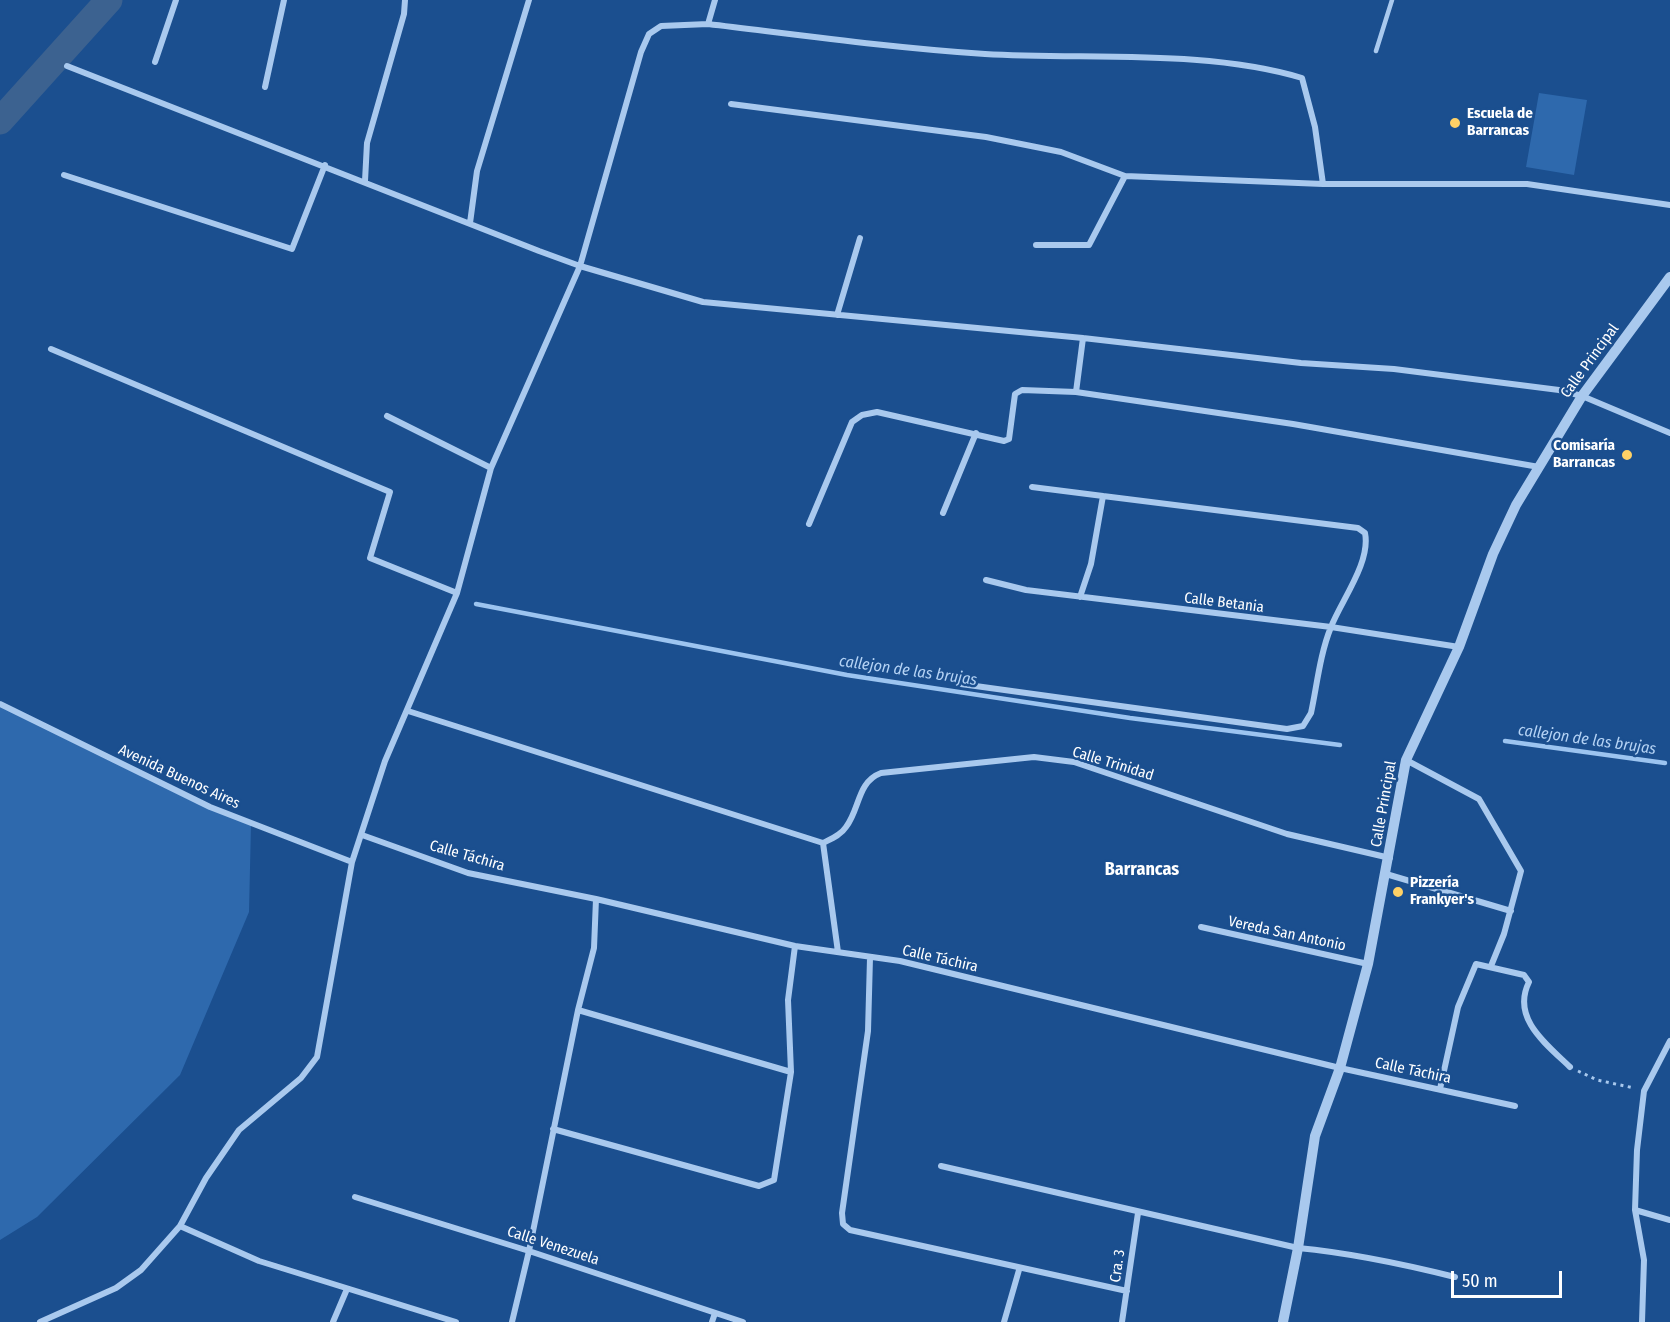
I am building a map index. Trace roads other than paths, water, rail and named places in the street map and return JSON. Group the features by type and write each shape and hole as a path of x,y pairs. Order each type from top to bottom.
{"street":[{"path":"155,62 176,0"},
{"path":"265,87 284,0"},
{"path":"365,181 367,143 404,14 405,0"},
{"path":"470,223 477,171 529,0"},
{"path":"708,24 716,0"},
{"path":"40,1322 116,1288 141,1269 180,1226 206,1178 239,1130 301,1078 317,1057 352,862 385,761 457,593 491,468 580,266 641,52 649,34 661,26 708,24 985,54 1156,59 1282,72 1302,78 1314,127 1323,184"},
{"path":"67,66 580,266 703,302 1083,338 1301,363 1394,369 1582,396 1670,433"},
{"path":"731,104 986,137 1061,152 1125,176 1323,184 1527,184 1670,205"},
{"path":"64,174 292,249 325,165"},
{"path":"1036,245 1089,245 1125,176"},
{"path":"837,315 860,238"},
{"name":"Calle Principal","path":"1283,1322 1298,1248 1315,1136 1340,1068 1368,964 1390,858 1406,760 1459,647 1493,554 1516,504 1582,396 1669,281"},
{"path":"1076,392 1083,338"},
{"path":"51,349 390,492 370,558 457,593"},
{"path":"809,524 852,422 862,415 877,412 1007,441 1017,391 1076,392 1395,440 1540,467"},
{"path":"387,416 491,468"},
{"path":"942,513 976,433"},
{"path":"961,684 1287,729 1303,726 1311,713 1331,627 1350,590 1367,543 1365,533 1358,528 1032,487"},
{"path":"1080,597 1091,564 1103,496"},
{"name":"Calle Betania","path":"986,580 1026,590 1331,627 1459,647"},
{"name":"Avenida Buenos Aires","path":"0,704 210,807 352,862"},
{"path":"408,711 823,843 838,952"},
{"name":"Calle Trinidad","path":"823,843 837,837 847,827 864,785 871,777 881,773 1034,758 1074,762 1287,834 1390,858"},
{"path":"1406,760 1479,799 1521,871 1511,911 1491,966"},
{"name":"Calle Táchira","path":"362,835 468,873 596,899 795,946 900,961 1340,1068 1515,1106"},
{"path":"1386,874 1511,911"},
{"path":"512,1322 529,1251 578,1010 594,948 596,899"},
{"name":"Vereda San Antonio","path":"1202,927 1368,964"},
{"path":"553,1129 759,1186 774,1180 791,1072 788,1000 795,946"},
{"path":"870,958 868,1031 842,1213 843,1224 850,1230 1126,1291"},
{"path":"1440,1089 1458,1007 1476,964 1524,975 1529,982 1524,992 1528,1022 1543,1041 1570,1067"},
{"path":"578,1010 791,1072"},
{"path":"1642,1322 1644,1260 1635,1210 1637,1150 1644,1091 1670,1041"},
{"path":"940,1166 1298,1248 1322,1249 1455,1277"},
{"name":"Calle Venezuela","path":"355,1197 529,1251 743,1322"},
{"path":"1635,1210 1670,1220"},
{"name":"Cra. 3","path":"1122,1322 1138,1213"},
{"path":"180,1226 259,1261 456,1322"},
{"path":"1004,1322 1019,1269"},
{"path":"333,1322 347,1289"},
{"path":"712,1322 715,1313"}],"lane":[{"path":"1376,51 1392,0"}],"waterway":[{"path":"0,121 109,0"},
{"name":"callejon de las brujas","path":"476,604 847,675 1130,718 1340,745"},
{"name":"callejon de las brujas","path":"1505,741 1665,763"}],"place":[{"name":"Escuela de Barrancas","path":"1455,123"},
{"name":"Comisaría Barrancas","path":"1627,455"},
{"name":"Pizzería Frankyer's","path":"1398,892"}],"district":[{"name":"Barrancas","path":"1142,870"}]}
